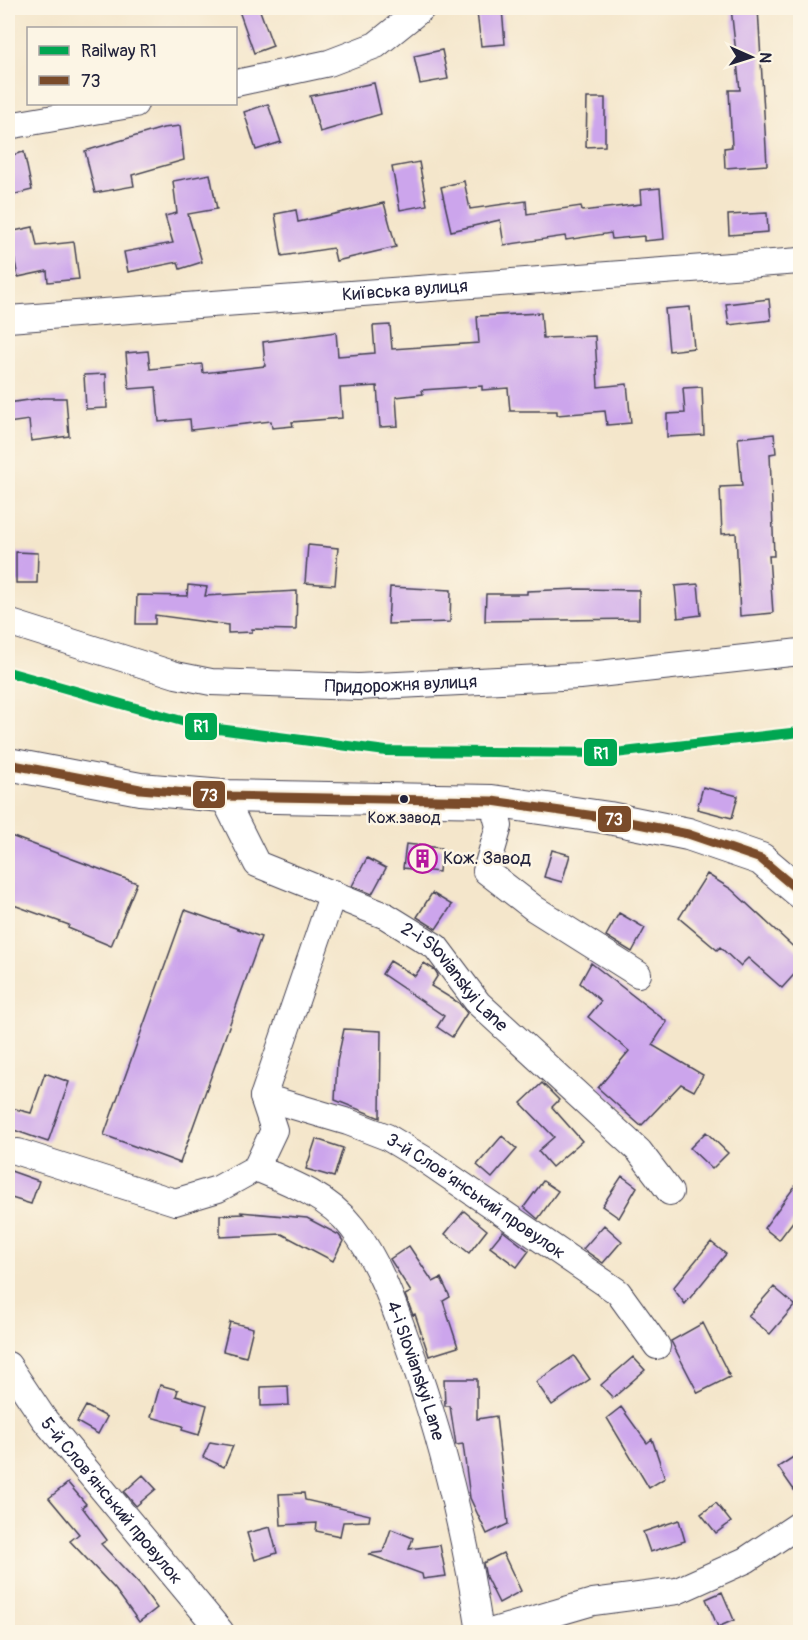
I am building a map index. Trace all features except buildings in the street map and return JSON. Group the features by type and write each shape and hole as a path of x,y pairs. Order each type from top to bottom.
{"street":[{"path":"237,83 329,63 376,45 422,8"},
{"path":"8,126 129,105"},
{"name":"Київська вулиця","path":"8,319 801,261"},
{"name":"Придорожня вулиця","path":"8,622 176,675 222,682 358,687 580,676 801,652"},
{"path":"8,764 140,789 223,796 492,801 609,818 688,834 761,859 801,892"},
{"name":"2-i Slovianskyi Lane","path":"223,796 257,864 386,916 436,947 478,1002 639,1151 670,1192"},
{"path":"492,801 499,826 486,871 535,909 638,974"},
{"path":"18,1152 175,1202 218,1189 256,1168 274,1130 263,1097 333,893"},
{"name":"3-й Слов’янський провулок","path":"263,1097 358,1125 387,1137 426,1161 618,1292 657,1346"},
{"name":"4-i Slovianskyi Lane","path":"256,1168 299,1186 330,1206 352,1226 387,1287 432,1411 468,1553 480,1632"},
{"name":"5-й Слов’янський провулок","path":"10,1376 221,1632"},
{"path":"490,1632 592,1602 677,1591 746,1560 801,1524"}],"rail line":[{"name":"R1","path":"8,672 203,727 386,751 615,753 800,732"}],"transit line":[{"name":"73","path":"8,764 140,789 223,796 492,801 609,818 688,834 761,859 800,892"}],"place":[{"name":"Кож.завод","path":"404,799"},
{"name":"Кож. Завод","path":"422,858"}]}
